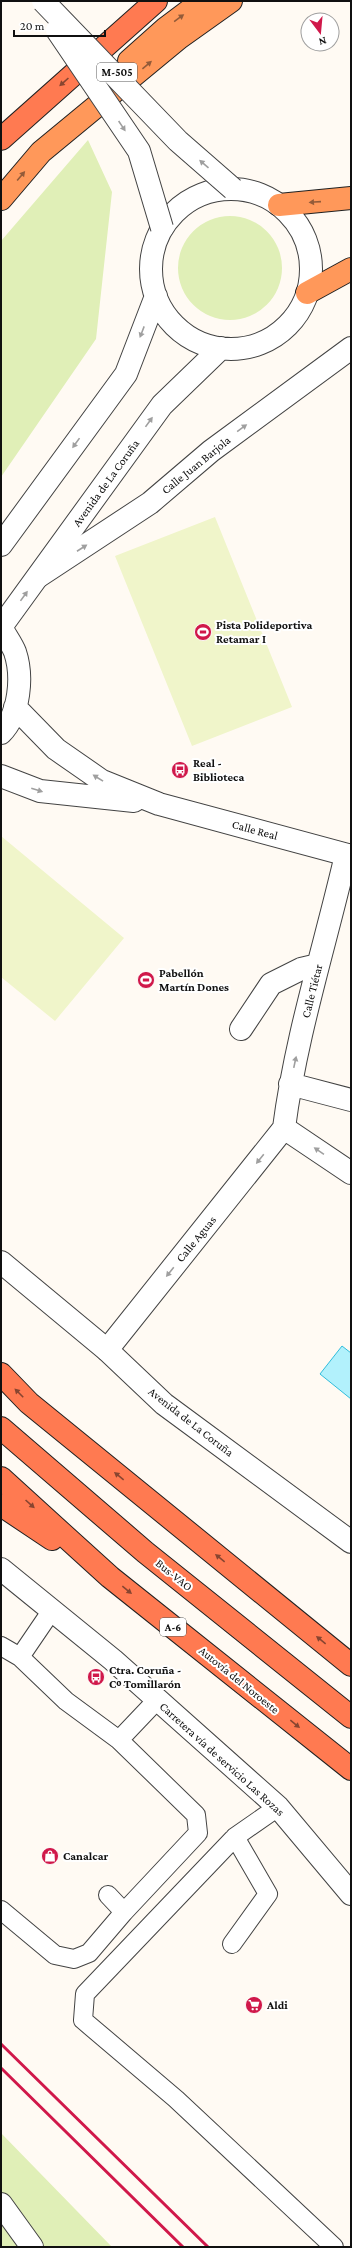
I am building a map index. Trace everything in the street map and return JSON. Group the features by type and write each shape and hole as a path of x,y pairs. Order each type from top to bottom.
{"highway":[{"path":"1,139 156,1"},
{"name":"M-505","path":"1,200 41,152 93,94 166,28 202,1"},
{"path":"41,152 179,38 231,1"},
{"path":"279,205 351,198"},
{"path":"307,293 351,269"},
{"path":"1,1374 29,1403 351,1665"},
{"name":"Bus-VAO","path":"1,1428 145,1552 351,1717"},
{"name":"Autovía del Noroeste","path":"1,1478 110,1577 351,1769"},
{"path":"1,1505 110,1577"}],"street":[{"path":"37,1 139,151 162,228"},
{"path":"43,1 178,141 233,189"},
{"path":"233,189 249,191 265,196 279,205 293,218 304,235 310,254 311,274 307,293 298,313 283,330 264,342 243,348 221,348 204,344 188,336 174,325 164,312 156,296 151,279 151,262 155,244 162,228 175,212 192,199 212,191 233,189"},
{"path":"1,545 126,374 156,296"},
{"name":"Avenida de La Coruña","path":"1,627 162,405 221,348"},
{"name":"Calle Juan Barjola","path":"38,577 150,503 211,451 351,348"},
{"path":"1,627 15,652 20,680 15,707 1,733"},
{"name":"Calle Real","path":"15,707 56,749 102,780 159,804 348,856"},
{"name":"Calle Real","path":"1,776 40,792 159,804"},
{"name":"Calle Tiétar","path":"284,1128 290,1084 318,965 348,856"},
{"path":"241,1029 271,984 301,969 318,965"},
{"path":"290,1084 351,1100"},
{"path":"284,1128 351,1173"},
{"name":"Calle Aguas","path":"107,1350 284,1128"},
{"name":"Avenida de La Coruña","path":"1,1262 107,1350 164,1404 351,1542"},
{"name":"Carretera vía de servicio Las Rozas","path":"3,1572 52,1610 278,1807 351,1894"},
{"path":"1,2204 32,2247"}],"lane":[{"path":"20,1657 52,1610"},
{"path":"1,1646 20,1657 66,1701 119,1740 196,1815 198,1833 124,1912 89,1954 74,1959 55,1955 1,1910"},
{"path":"119,1740 157,1700"},
{"path":"278,1807 235,1837 85,1994 84,2020 176,2099 334,2247"},
{"path":"232,1944 268,1894 235,1837"},
{"path":"108,1894 124,1912"}],"green space":[{"path":"88,140 112,192 96,339 1,477 1,241"},
{"path":"230,216 250,220 267,231 278,248 282,268 278,288 267,305 250,316 230,320 210,316 193,305 182,288 178,268 182,248 193,231 210,220"},
{"name":"Pista Polideportiva Retamar I","path":"215,517 292,707 192,746 115,556"},
{"path":"1,836 124,938 55,1021 1,977"},
{"path":"1,2133 112,2247 1,2247"}],"water":[{"path":"342,1346 351,1353 351,1399 320,1374"}],"railway":[{"path":"1,2044 208,2247"},
{"path":"1,2068 183,2247"}],"place":[{"name":"Pista Polideportiva Retamar I","path":"203,632"},
{"name":"Real - Biblioteca","path":"180,770"},
{"name":"Pabellón Martín Dones","path":"146,980"},
{"name":"Ctra. Coruña - Cº Tomillarón","path":"96,1677"},
{"name":"Canalcar","path":"50,1856"},
{"name":"Aldi","path":"254,2005"}]}
